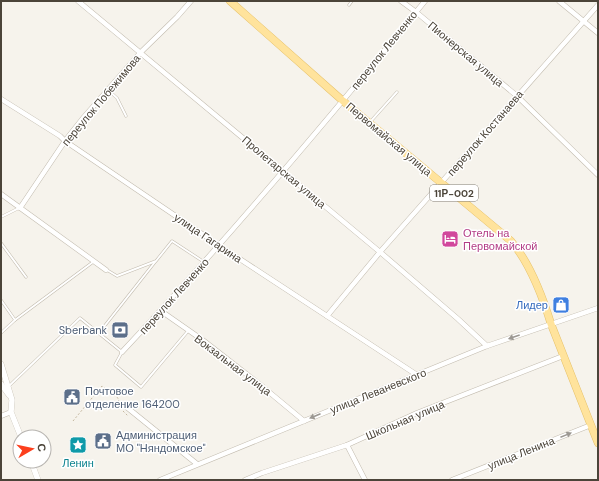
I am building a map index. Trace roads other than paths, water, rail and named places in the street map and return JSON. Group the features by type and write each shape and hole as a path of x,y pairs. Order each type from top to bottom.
{"main road":[{"name":"Первомайская улица","path":"230,1 343,101 512,241 521,252 546,309 563,356 594,428 598,443"}],"street":[{"name":"Пролетарская улица","path":"78,1 380,252 487,346"},
{"name":"переулок Побежимова","path":"20,208 65,141 84,116 141,52 177,17 191,1"},
{"name":"Пионерская улица","path":"402,1 517,96 598,175"},
{"name":"переулок Левченко","path":"122,352 220,246 343,101 425,1"},
{"path":"559,1 598,33"},
{"name":"переулок Костанаева","path":"327,316 380,252 442,184 517,96 598,5"},
{"name":"улица Гагарина","path":"1,100 60,136 65,141 220,246 417,375"},
{"path":"1,194 106,270"},
{"name":"улица Леваневского","path":"160,480 487,346 598,308"},
{"name":"Вокзальная улица","path":"161,311 204,341 264,387 304,421"},
{"name":"Школьная улица","path":"245,480 347,445 417,413 563,356"},
{"path":"1,364 12,400 11,412 18,429"},
{"path":"1,384 12,400"},
{"path":"124,405 197,464"},
{"path":"1,416 11,412"},
{"name":"улица Ленина","path":"452,480 594,428"},
{"path":"347,445 365,480"},
{"path":"34,469 38,480"}],"lane":[{"path":"349,5 352,1"},
{"path":"107,89 116,98 126,116"},
{"path":"370,122 397,92"},
{"path":"1,217 20,208"},
{"path":"98,333 172,241 205,262"},
{"path":"1,243 26,277"},
{"path":"1,333 95,261"},
{"path":"106,270 117,276 156,261"},
{"path":"1,300 16,320"},
{"path":"8,387 80,318 122,352 116,365 141,387 188,331"}],"place":[{"name":"Отель на Первомайской","path":"450,239"},
{"name":"Лидер","path":"561,305"},
{"name":"Sberbank","path":"120,330"},
{"name":"Почтовое отделение 164200","path":"72,397"},
{"name":"Администрация МО \"Няндомское\"","path":"103,441"},
{"name":"Ленин","path":"78,445"}]}
